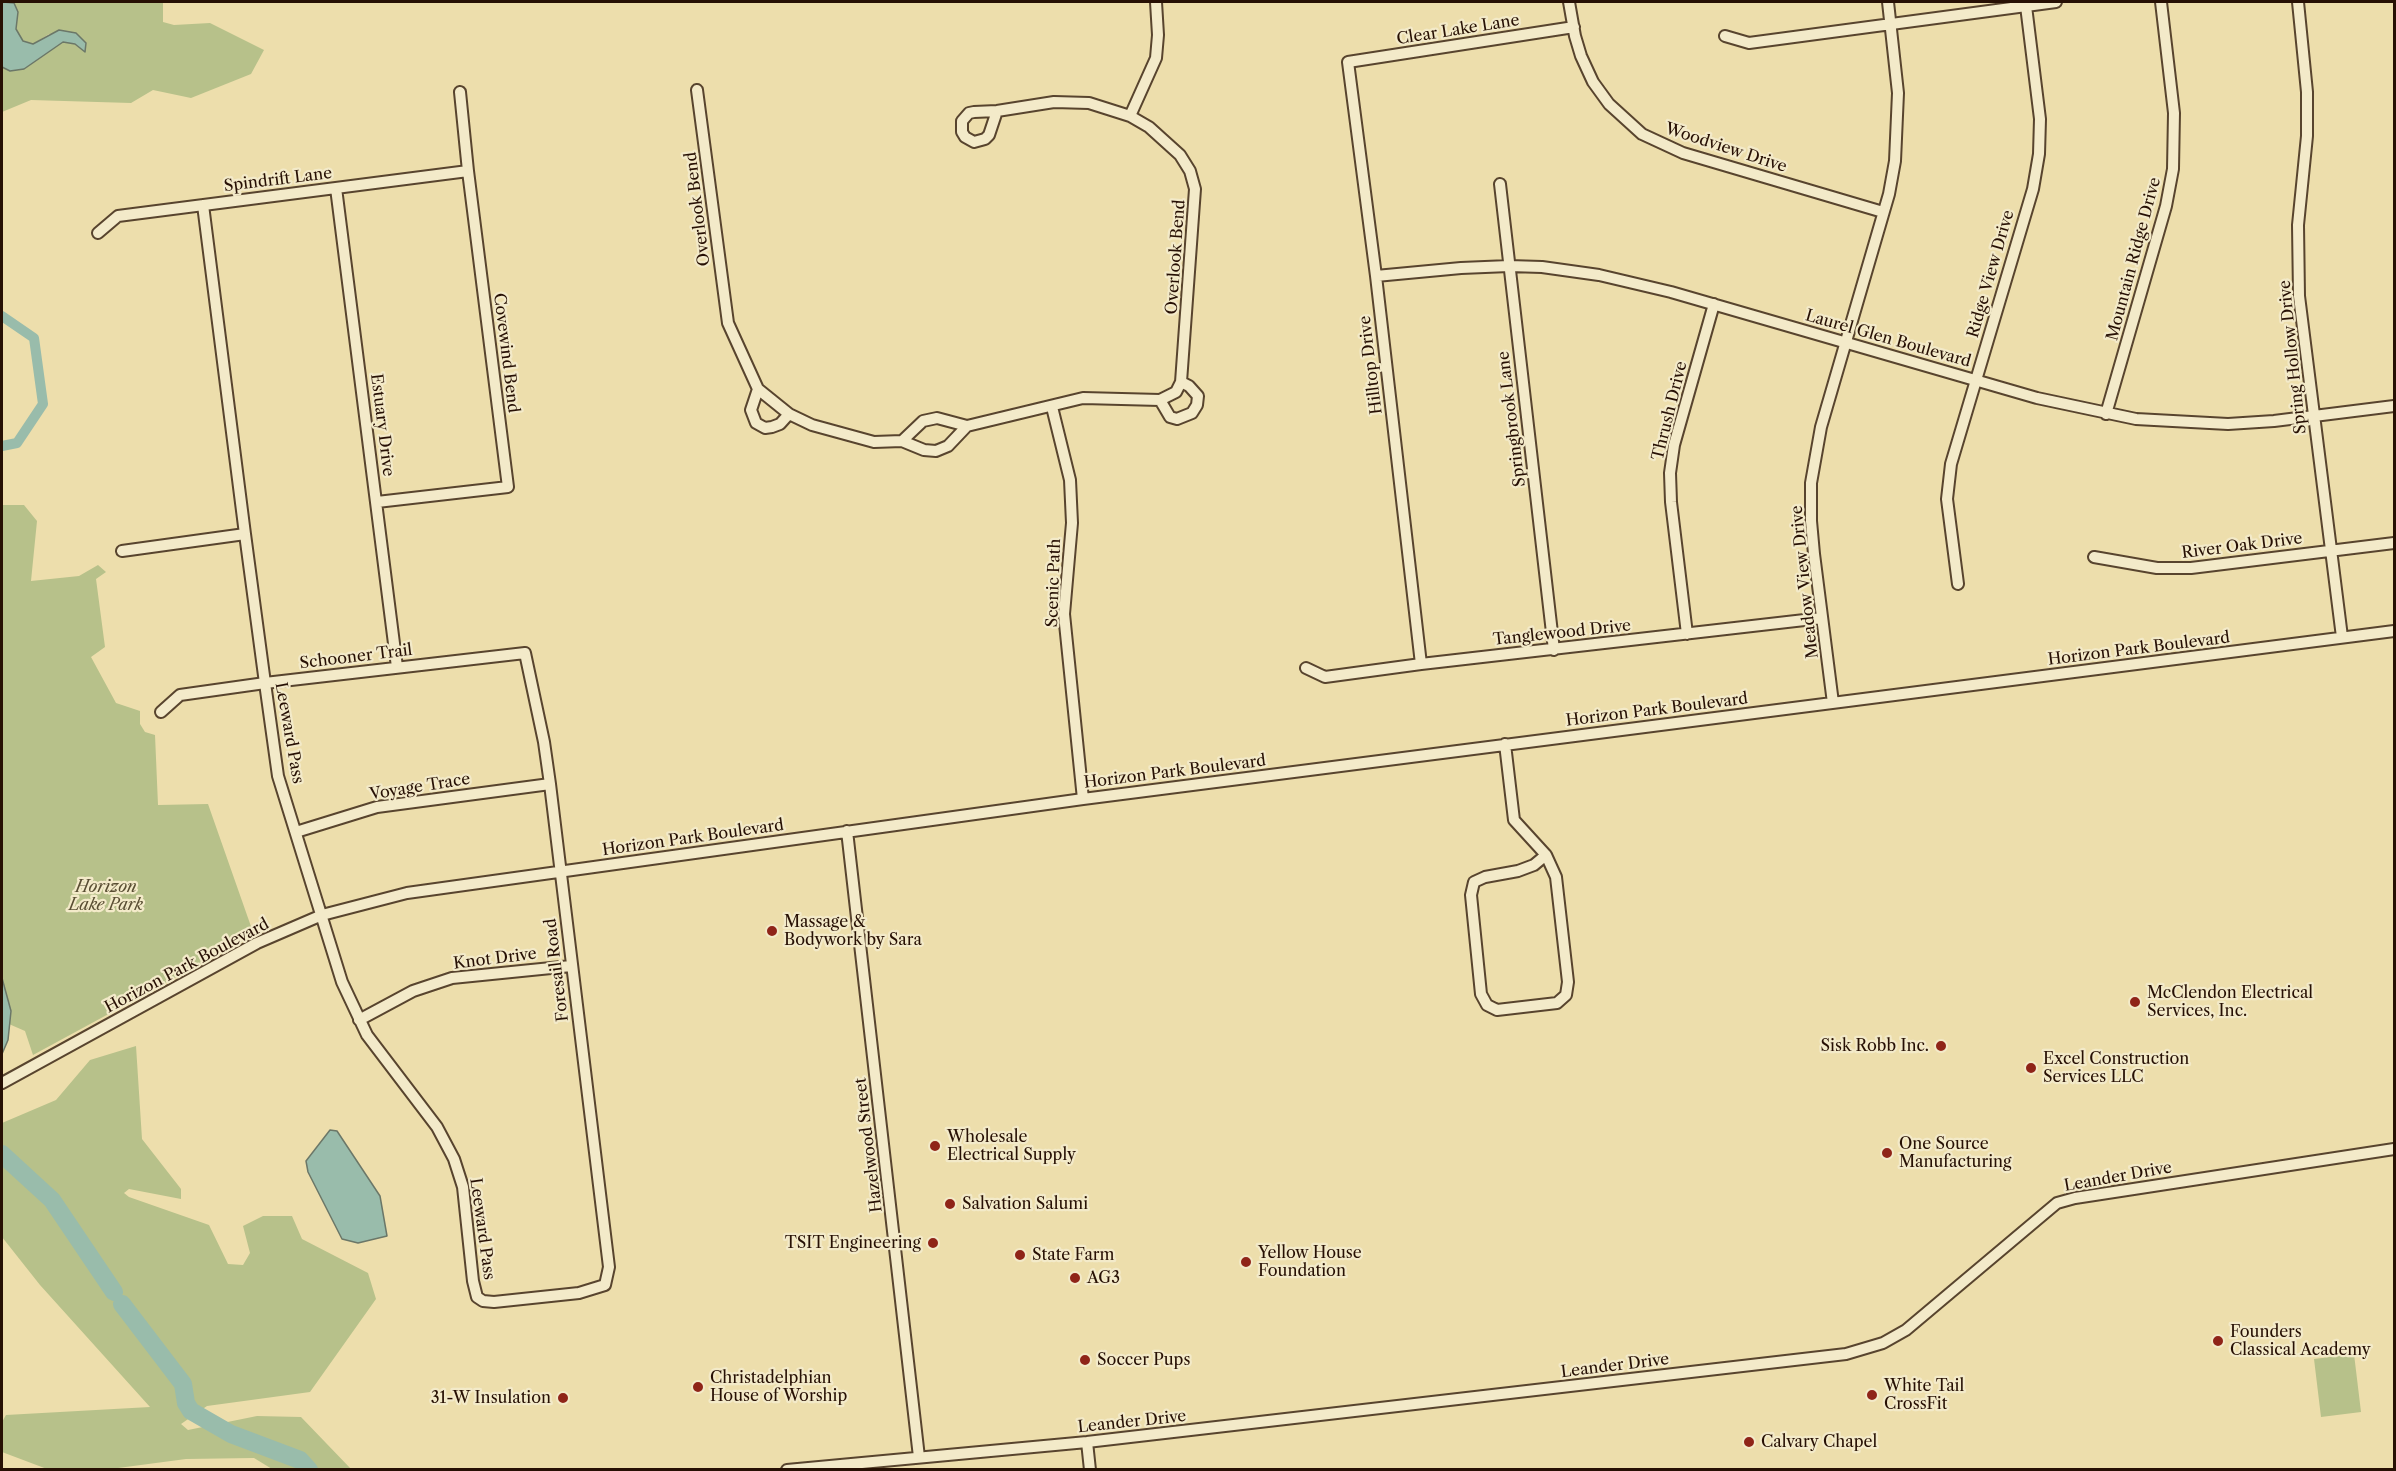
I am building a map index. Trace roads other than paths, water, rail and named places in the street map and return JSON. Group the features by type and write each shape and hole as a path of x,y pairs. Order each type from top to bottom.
{"street":[{"path":"1130,116 1156,58 1158,35 1156,2"},
{"name":"Woodview Drive","path":"1569,2 1581,56 1593,82 1609,104 1642,134 1683,153 1883,212"},
{"name":"Meadow View Drive","path":"1833,703 1811,521 1811,483 1816,445 1883,212 1894,161 1898,127 1898,93 1888,2"},
{"path":"1725,36 1749,43 2056,2"},
{"name":"Mountain Ridge Drive","path":"2106,414 2166,206 2173,169 2174,113 2161,2"},
{"name":"Spring Hollow Drive","path":"2298,2 2307,92 2307,136 2298,225 2299,296 2342,637"},
{"name":"Ridge View Drive","path":"1958,584 1948,511 1951,464 2033,189 2039,154 2040,119 2026,6"},
{"name":"Clear Lake Lane","path":"1348,62 1574,27"},
{"name":"Hilltop Drive","path":"1348,62 1376,276 1421,664"},
{"name":"Overlook Bend","path":"697,90 728,322 758,389 789,414 836,433 874,442 902,441 924,450 936,451 948,446 967,426"},
{"name":"Covewind Bend","path":"377,502 508,487 460,92"},
{"name":"Overlook Bend","path":"998,111 1054,102 1089,103 1130,116 1149,127 1180,155 1190,171 1195,189 1181,382"},
{"name":"Spindrift Lane","path":"98,233 118,216 468,171"},
{"name":"Springbrook Lane","path":"1500,184 1554,650"},
{"name":"Estuary Drive","path":"336,188 397,667"},
{"name":"Leeward Pass","path":"203,205 278,776 342,982 359,1020 367,1035 437,1127 454,1159 463,1186 473,1281 477,1297"},
{"name":"Laurel Glen Boulevard","path":"1376,276 1509,266 1542,267 1599,274 1714,304 2037,398 2106,414 2147,420 2228,424 2394,406"},
{"name":"Thrush Drive","path":"1687,634 1671,502 1670,473 1674,445 1714,304"},
{"path":"902,441 923,421 937,418 967,426 1083,398 1160,400 1176,392 1181,382 1189,386 1198,396 1197,405 1192,413 1177,419 1170,417 1160,400"},
{"path":"758,389 751,410 756,423 765,428 772,427 780,424 789,414"},
{"name":"Scenic Path","path":"1052,406 1070,480 1072,523 1064,614 1083,799"},
{"path":"122,551 245,534"},
{"name":"River Oak Drive","path":"2094,557 2157,568 2191,568 2394,543"},
{"name":"Tanglewood Drive","path":"1306,668 1325,677 1822,618"},
{"name":"Horizon Park Boulevard","path":"2,1083 237,953 322,915 407,893 1083,799 2394,631"},
{"name":"Schooner Trail","path":"161,712 180,695 525,653"},
{"name":"Foresail Road","path":"477,1297 483,1301 494,1302 579,1293 605,1285 609,1267 550,784 544,742 525,653"},
{"path":"1505,744 1514,820 1546,855 1556,877 1568,982 1566,995 1557,1003 1497,1010 1486,1005 1481,994 1471,895 1474,882 1485,877 1518,871 1534,865 1546,855"},
{"name":"Voyage Trace","path":"296,832 376,807 550,784"},
{"name":"Hazelwood Street","path":"847,831 919,1457"},
{"name":"Knot Drive","path":"359,1020 413,991 452,978 571,966"},
{"name":"Leander Drive","path":"787,1470 1087,1442 1547,1390 1858,1351 1883,1343 1906,1330 2057,1203 2080,1197 2394,1149"},
{"path":"1087,1442 1090,1470"}],"waterway":[{"path":"2,316 34,338 43,404 17,443 2,446"},
{"path":"2,1154 52,1200 114,1292"},
{"path":"122,1304 183,1384 186,1403 191,1411 231,1434 300,1460 309,1470"}],"place":[{"name":"Massage & Bodywork by Sara","path":"772,931"},
{"name":"McClendon Electrical Services, Inc.","path":"2135,1002"},
{"name":"Sisk Robb Inc.","path":"1941,1046"},
{"name":"Excel Construction Services LLC","path":"2031,1068"},
{"name":"Wholesale Electrical Supply","path":"935,1146"},
{"name":"One Source Manufacturing","path":"1887,1153"},
{"name":"Salvation Salumi","path":"950,1204"},
{"name":"TSIT Engineering","path":"933,1243"},
{"name":"State Farm","path":"1020,1255"},
{"name":"Yellow House Foundation","path":"1246,1262"},
{"name":"AG3","path":"1075,1278"},
{"name":"Founders Classical Academy","path":"2218,1341"},
{"name":"Soccer Pups","path":"1085,1360"},
{"name":"Christadelphian House of Worship","path":"698,1387"},
{"name":"White Tail CrossFit","path":"1872,1395"},
{"name":"31-W Insulation","path":"563,1398"},
{"name":"Calvary Chapel","path":"1749,1442"}],"park label":[{"name":"Horizon Lake Park","path":"106,896"}]}
